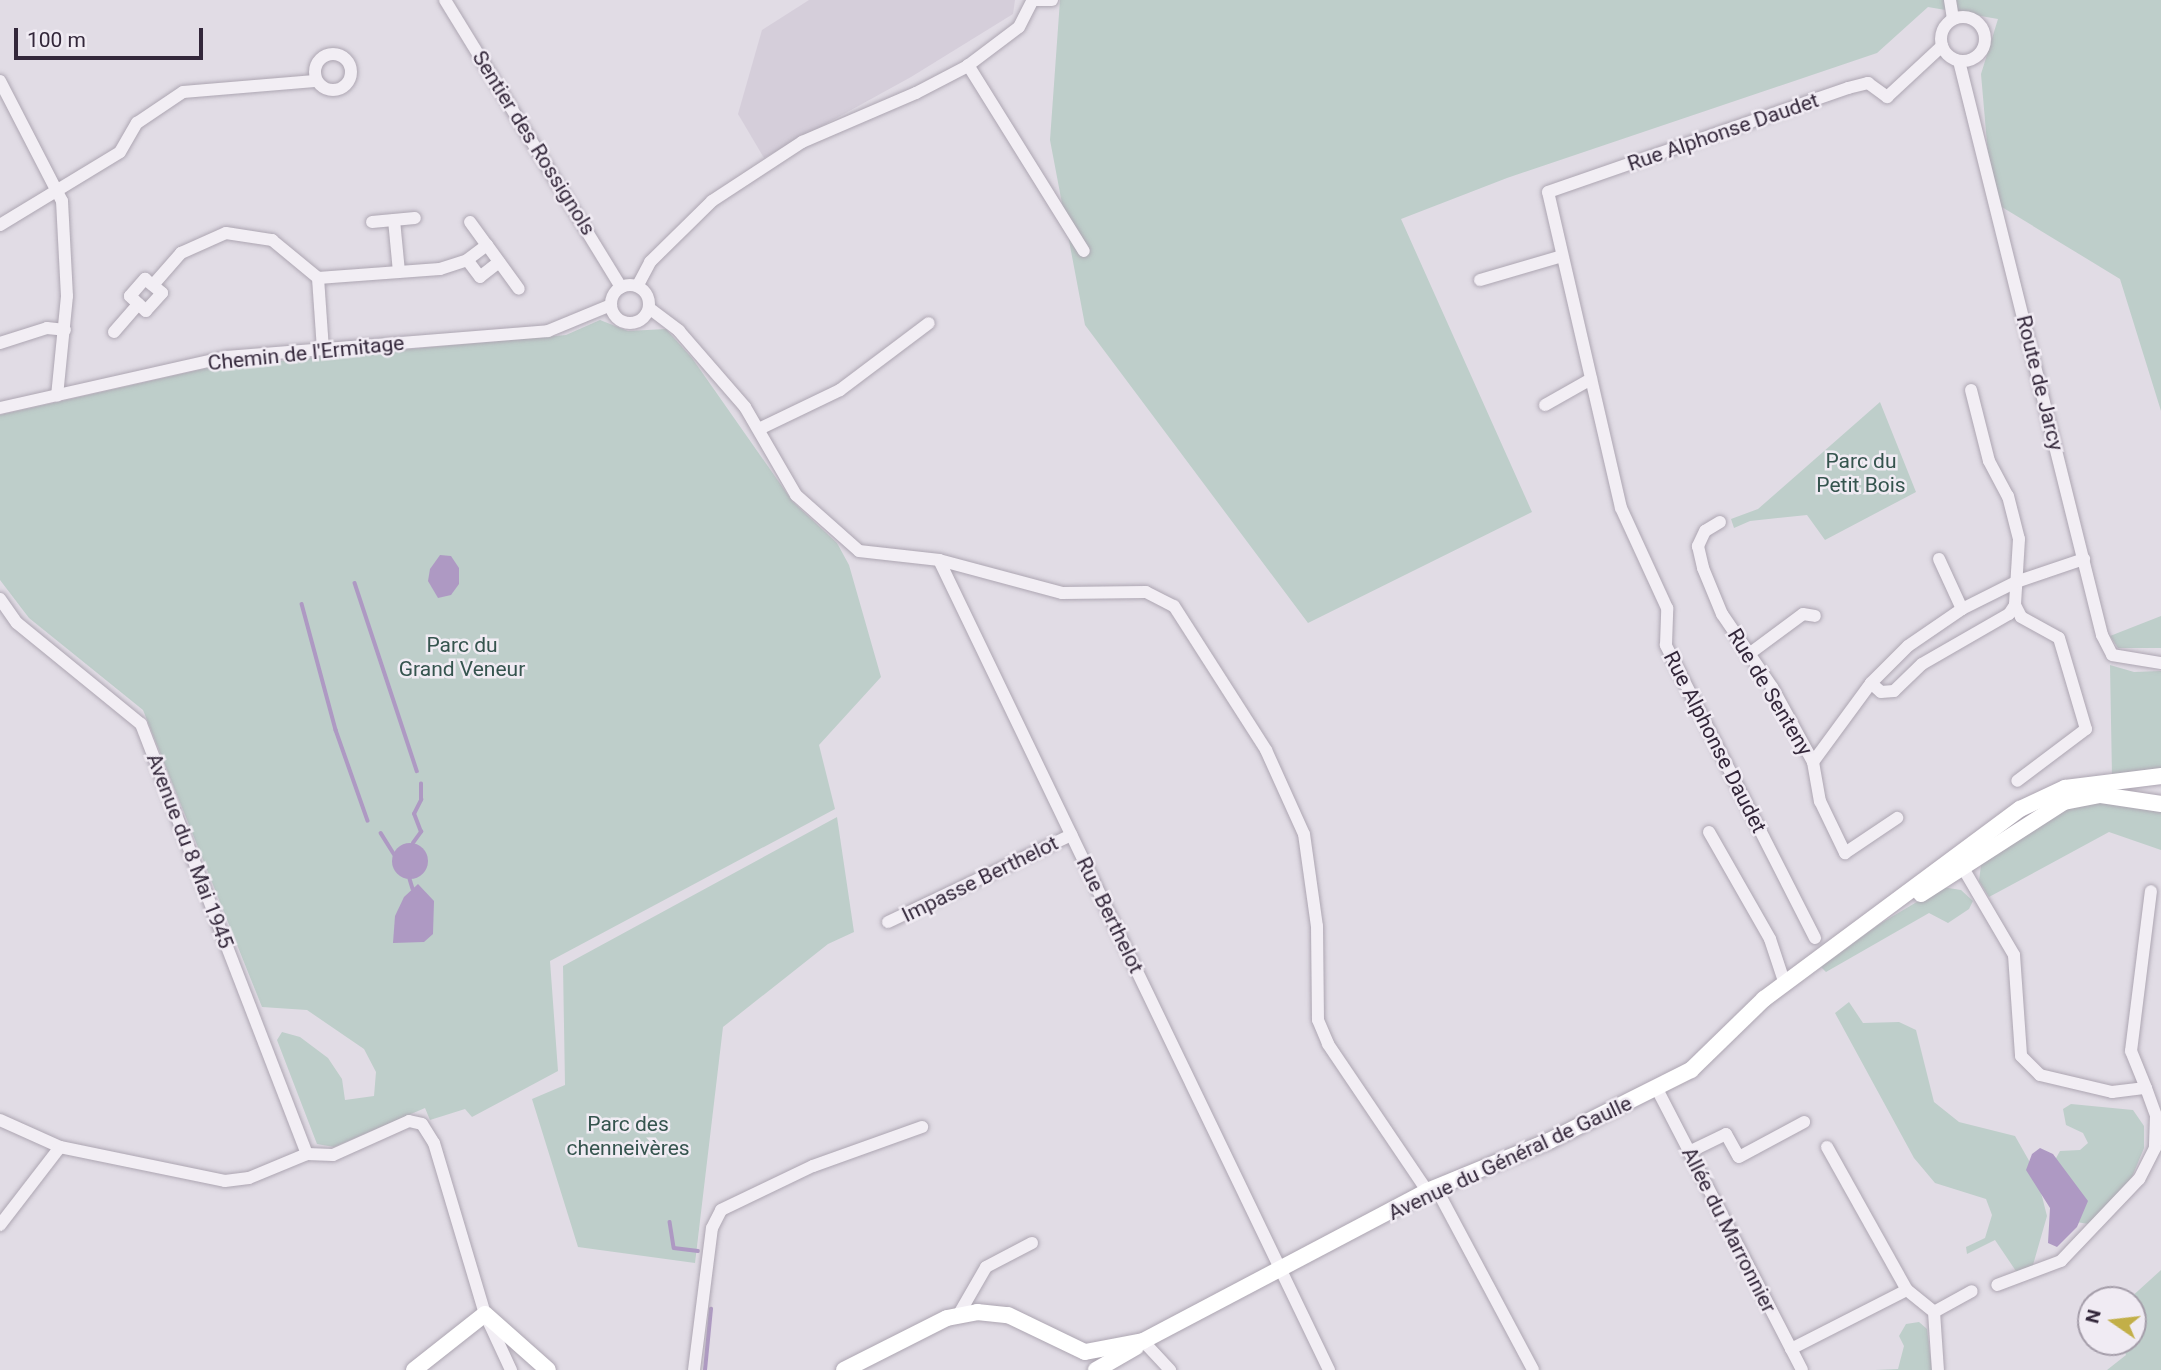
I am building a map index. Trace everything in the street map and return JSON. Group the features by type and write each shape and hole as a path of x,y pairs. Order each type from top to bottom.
{"main road":[{"path":"1851,937 2021,809 2065,788 2161,776"},
{"path":"1851,937 2064,802 2101,795 2161,804"},
{"name":"Avenue du Général de Gaulle","path":"1143,1341 1431,1190 1657,1089 1690,1069 1785,984 1851,937"},
{"path":"414,1370 485,1314 548,1370"},
{"path":"844,1370 890,1344 959,1314 1008,1315 1085,1352 1143,1341"},
{"path":"1085,1352 1094,1370 1143,1341"}],"street":[{"name":"Sentier des Rossignols","path":"444,0 621,287"},
{"path":"638,285 650,262 712,201 802,142 916,93 968,65 1019,27 1033,0 1052,0"},
{"path":"1950,0 1952,19 1942,31 1942,46 1959,61 1979,54 1985,38 1972,19 1952,19"},
{"name":"Rue Alphonse Daudet","path":"1815,938 1666,645 1667,608 1621,508 1548,192 1848,88 1868,83 1887,97 1942,46"},
{"name":"Route de Jarcy","path":"1959,61 2102,635 2112,655 2161,663"},
{"path":"968,65 1084,251"},
{"path":"0,81 60,189 65,218 65,330 57,396"},
{"path":"0,225 120,152 137,123 183,92 316,81"},
{"path":"372,222 415,218"},
{"path":"394,220 399,272"},
{"path":"470,222 519,289"},
{"path":"114,332 138,304 146,311 162,293 152,285 181,253 226,233 272,240 318,278 440,269 467,260 487,245"},
{"path":"1480,280 1562,256"},
{"path":"467,260 480,277 499,262"},
{"path":"318,278 323,349"},
{"path":"638,285 621,287 611,305 614,314 626,323 640,320 649,308"},
{"path":"638,285 647,294 649,308 679,331 759,429 796,495 859,551 939,559 1045,591 1146,592 1174,606 1266,750 1304,834 1317,926 1318,1020 1328,1044 1431,1190 1533,1370"},
{"name":"Chemin de l'Ermitage","path":"0,408 226,357 548,331 611,305"},
{"path":"759,429 840,390 929,323"},
{"path":"0,343 47,328 65,330"},
{"path":"1545,405 1591,379"},
{"path":"1970,390 1989,461 2008,496 2019,539 2015,605 2021,617 2059,638 2086,729 2017,781"},
{"name":"Rue de Senteny","path":"1720,522 1705,531 1698,546 1700,557 1722,614 1813,762 1820,801 1844,853 1896,818"},
{"name":"Rue Berthelot","path":"939,559 1329,1370"},
{"path":"1939,559 1962,609"},
{"path":"1813,762 1871,683 1908,646 1962,609 2016,582 2084,559"},
{"name":"Avenue du 8 Mai 1945","path":"0,600 17,623 141,724 307,1154"},
{"path":"1871,683 1881,692 1894,691 1932,657 2009,614 2015,605"},
{"path":"1749,654 1803,614 1815,616"},
{"path":"1709,832 1770,939 1785,984"},
{"name":"Impasse Berthelot","path":"888,922 1072,835"},
{"path":"1963,868 2014,955 2021,1056 2040,1075 2112,1092 2146,1088"},
{"path":"1997,1285 2061,1261 2139,1179 2155,1148 2156,1115 2132,1051 2151,891"},
{"name":"Allée du Marronnier","path":"1657,1089 1802,1370"},
{"path":"0,1120 60,1147 225,1181 248,1178 307,1154 333,1155 409,1121 422,1124 434,1143 485,1314 512,1370 524,1357 534,1357"},
{"path":"1689,1152 1726,1133 1739,1157 1804,1122"},
{"path":"694,1370 712,1227 721,1210 813,1166 922,1126"},
{"path":"0,1225 60,1147"},
{"path":"1827,1147 1907,1290 1934,1312 1938,1370"},
{"path":"959,1314 986,1267 1032,1243"},
{"path":"1791,1349 1907,1290"},
{"path":"1934,1312 1972,1291"},
{"path":"1143,1341 1170,1370"}],"shaded area":[{"path":"809,0 1015,0 1013,14 911,77 764,158 738,114 762,30"},
{"path":"440,555 451,556 459,568 459,584 451,595 438,598 428,581 430,569"},
{"path":"410,843 422,849 428,861 422,873 410,879 398,873 392,861 398,849"},
{"path":"418,884 434,901 433,934 424,942 393,943 395,916 404,897"},
{"path":"2040,1148 2053,1154 2088,1201 2077,1227 2057,1247 2048,1243 2050,1208 2026,1170 2032,1154"}],"green space":[{"path":"1060,0 2161,0 2161,411 2120,279 1992,201 1981,74 1998,19 1928,7 1877,53 1507,178 1401,219 1532,512 1308,623 1085,325 1050,140"},
{"name":"Parc du Grand Veneur","path":"600,320 628,331 666,329 692,358 793,502 837,543 849,565 881,677 819,745 835,809 550,961 558,1071 472,1117 465,1109 430,1120 425,1108 334,1147 317,1144 277,1040 282,1032 300,1037 328,1058 342,1079 345,1100 374,1096 376,1072 364,1049 307,1010 262,1007 143,710 29,618 0,580 0,415 212,367 566,335"},
{"name":"Parc du Petit Bois","path":"1880,402 1916,492 1825,540 1807,515 1750,521 1734,528 1731,519 1758,509"},
{"path":"2161,616 2161,648 2118,648 2110,636"},
{"path":"2110,665 2134,672 2161,671 2161,769 2112,776"},
{"path":"2081,799 2161,807 2161,850 2109,832 1989,897 1979,881 1982,857"},
{"name":"Parc des chenneivères","path":"837,817 854,932 828,944 723,1027 695,1263 578,1247 532,1099 565,1085 563,966"},
{"path":"1942,887 1961,890 1973,901 1969,909 1948,923 1929,913 1826,972 1821,967 1878,925"},
{"path":"1849,1002 1863,1023 1899,1022 1916,1030 1934,1102 1959,1122 2015,1136 2036,1173 2047,1216 2033,1265 2022,1280 1995,1240 1967,1254 1966,1247 1985,1238 1992,1215 1986,1199 1935,1183 1914,1158 1835,1013"},
{"path":"2071,1104 2133,1110 2144,1126 2144,1148 2132,1177 2089,1224 2076,1222 2050,1169 2060,1151 2080,1150 2088,1143 2083,1133 2066,1125 2063,1109"},
{"path":"2161,1270 2161,1370 2107,1370 2125,1356 2147,1356 2147,1286 2143,1286"},
{"path":"1919,1322 1927,1329 1932,1370 1875,1370 1898,1369 1904,1346 1899,1336 1906,1324"}],"waterway":[{"path":"355,583 417,771"},
{"path":"302,604 336,730 368,821"},
{"path":"413,843 421,832 414,814 421,800 421,784"},
{"path":"381,833 394,854"},
{"path":"410,879 413,889"},
{"path":"670,1222 674,1248 698,1251"},
{"path":"705,1370 711,1309"}]}
